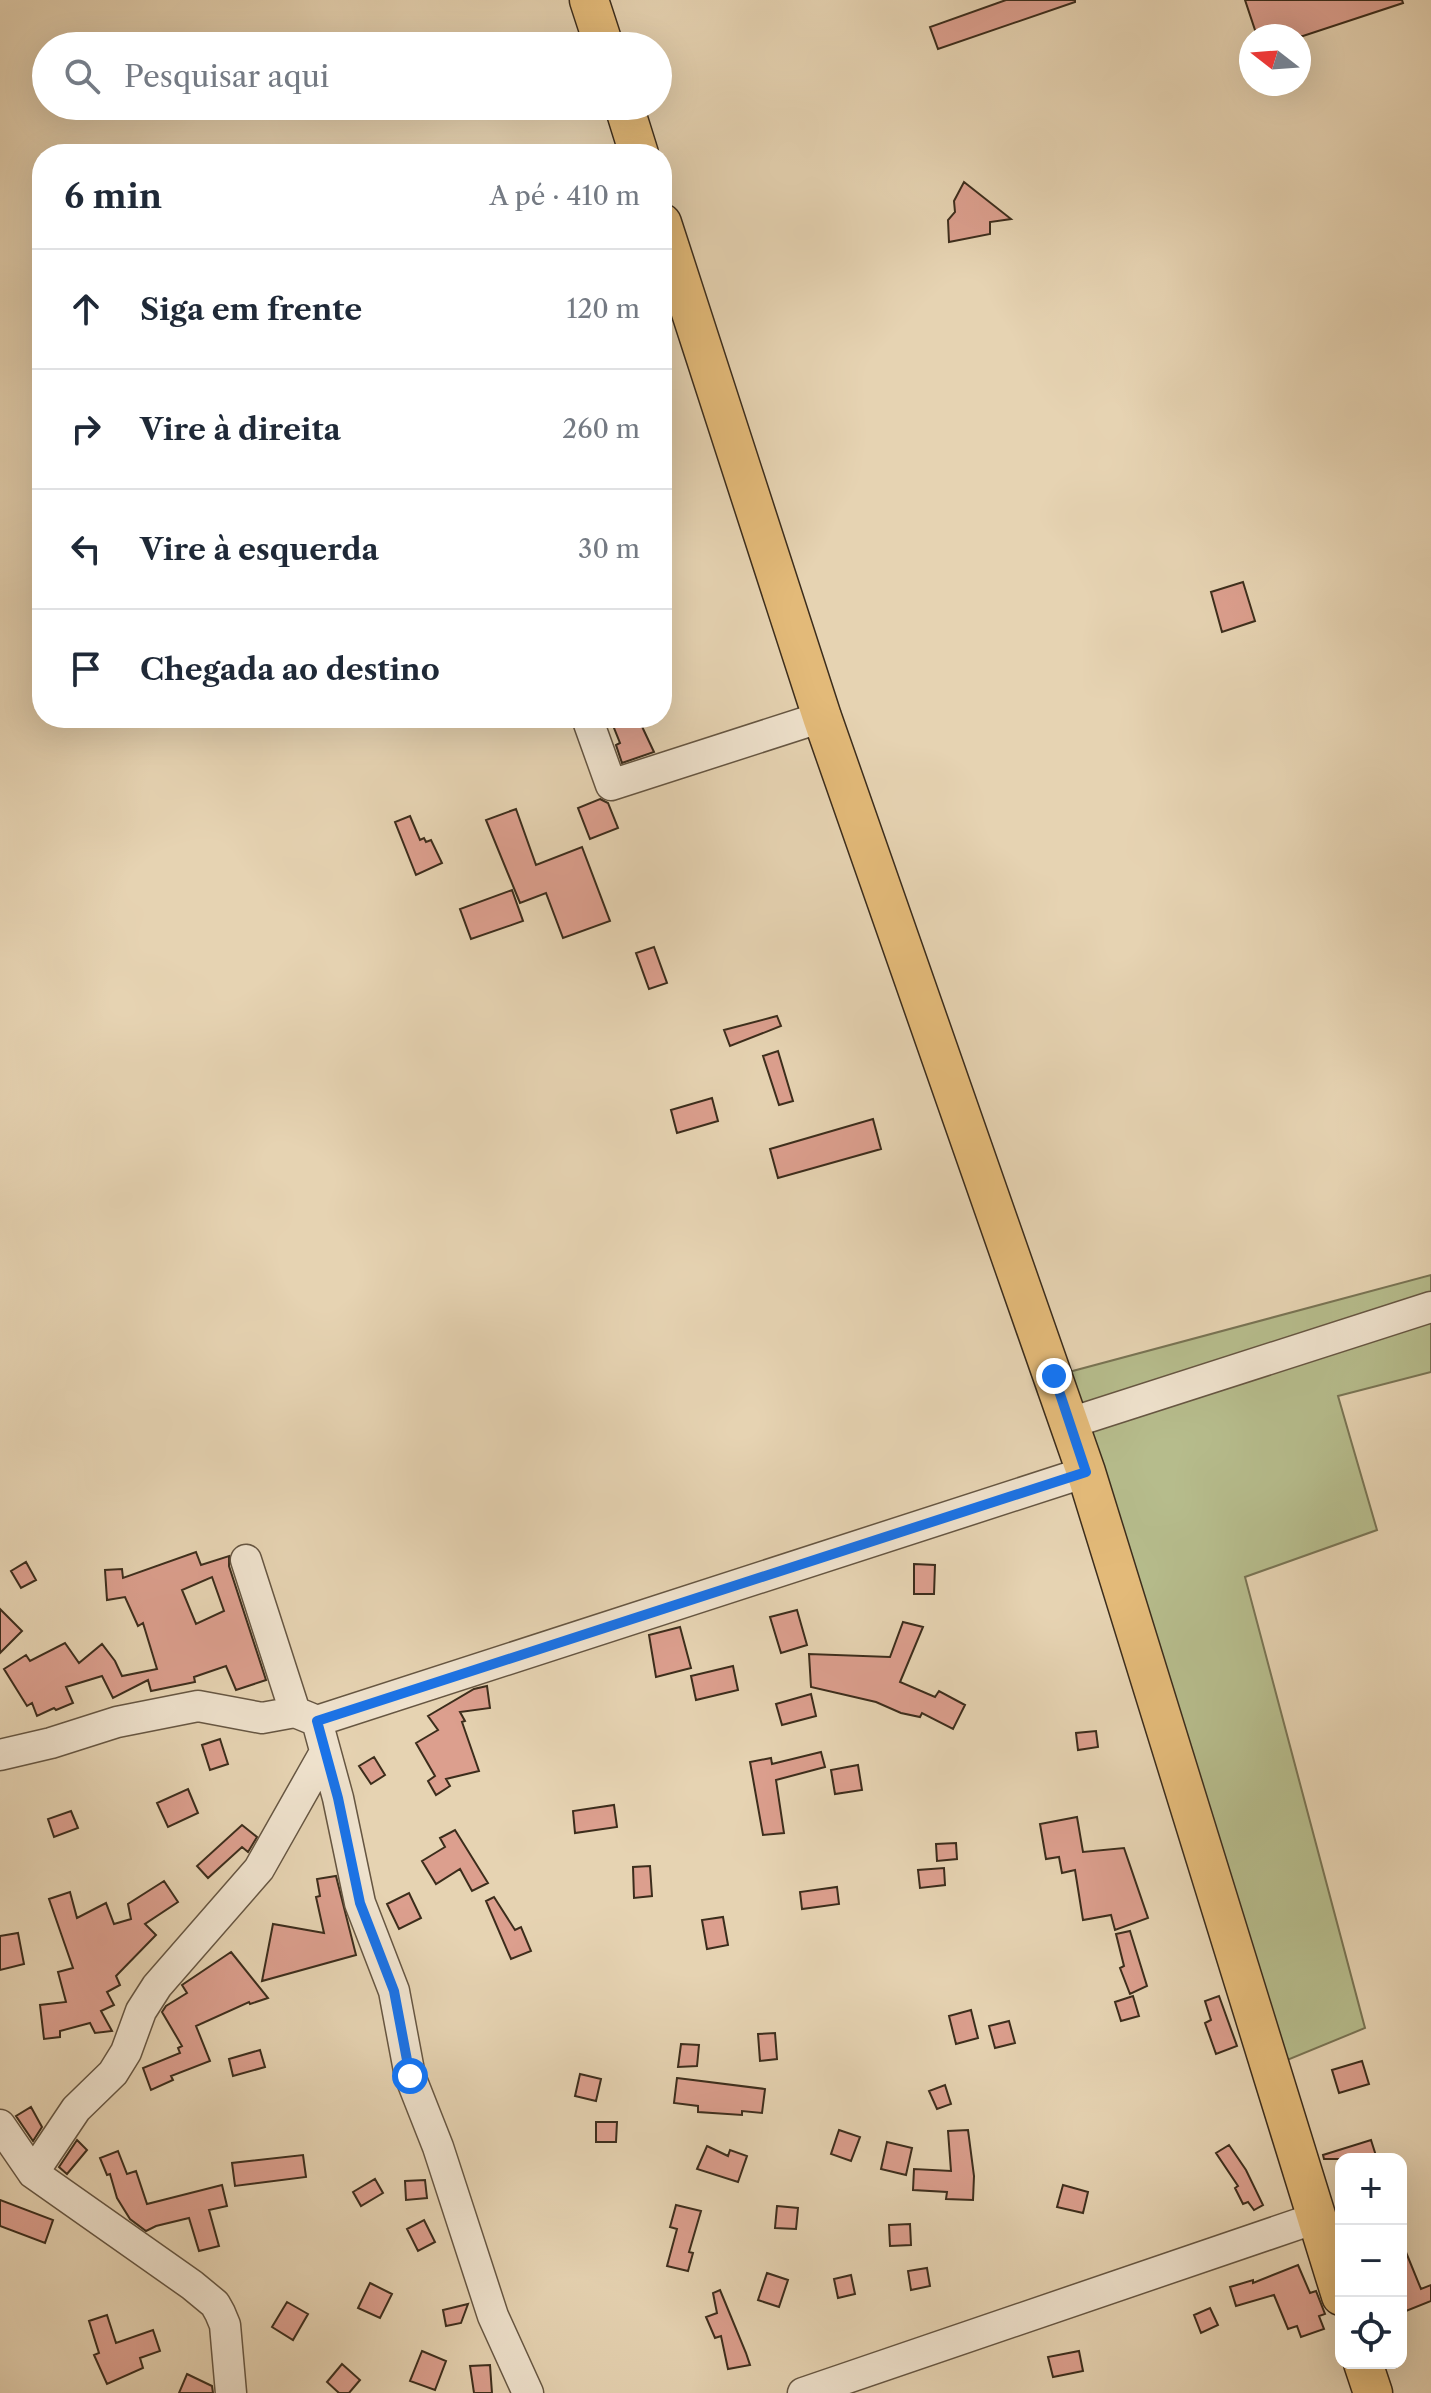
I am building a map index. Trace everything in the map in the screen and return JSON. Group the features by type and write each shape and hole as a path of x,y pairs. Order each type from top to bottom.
{"main road":[{"path":"589,0 599,32"},
{"path":"628,120 636,144"},
{"path":"672,254 822,717 1070,1423 1335,2277"},
{"path":"1365,2369 1373,2393"}],"street":[{"path":"591,728 611,785 822,717"},
{"path":"1070,1423 1431,1307"},
{"path":"0,1755 117,1722 198,1706 262,1718 306,1716 1086,1472"},
{"path":"246,1560 306,1716 324,1754 338,1798 360,1903 394,1991 410,2076 438,2147 493,2316 528,2393"},
{"path":"33,2173 76,2109 113,2073 126,2052 141,2011 157,1986 259,1869 324,1754"},
{"path":"0,2125 33,2173 215,2304 225,2325 231,2393"},
{"path":"803,2393 1316,2218"}],"green space":[{"path":"1431,1275 1431,1372 1338,1396 1377,1530 1245,1577 1365,2028 1280,2063 1054,1376"}],"building":[{"path":"1006,0 1075,2 938,49 930,27"},
{"path":"1245,0 1402,0 1403,3 1311,33 1311,24 1253,24"},
{"path":"964,182 1011,219 990,222 990,234 949,242 948,220 955,212 954,201"},
{"path":"1243,582 1255,621 1222,632 1211,592"},
{"path":"614,728 643,728 654,752 622,763 616,745 620,743"},
{"path":"600,799 608,803 618,828 590,839 578,808"},
{"path":"516,809 536,865 582,847 610,921 563,938 546,893 520,903 486,820"},
{"path":"410,816 420,840 431,840 442,863 416,875 395,822"},
{"path":"512,890 523,921 471,939 460,909"},
{"path":"654,947 667,983 649,989 636,953"},
{"path":"777,1016 781,1026 730,1046 724,1030"},
{"path":"778,1051 793,1101 779,1105 763,1056"},
{"path":"712,1098 718,1121 677,1133 671,1110"},
{"path":"873,1119 881,1149 778,1178 770,1149"},
{"path":"196,1552 201,1565 229,1556 229,1566 266,1680 236,1690 226,1666 194,1677 195,1682 151,1691 148,1680 113,1698 102,1676 66,1687 73,1703 37,1716 32,1703 27,1706 4,1669 26,1655 30,1661 65,1643 79,1663 102,1644 122,1676 157,1669 143,1623 138,1626 125,1597 107,1600 105,1570 122,1569 123,1578","holes":["212,1577 224,1611 196,1624 182,1590"]},
{"path":"26,1562 36,1580 21,1588 11,1571"},
{"path":"914,1564 935,1565 934,1594 914,1594"},
{"path":"0,1609 22,1631 0,1653"},
{"path":"797,1610 807,1645 781,1653 770,1617"},
{"path":"903,1622 923,1627 900,1682 935,1697 939,1691 965,1705 953,1729 922,1713 920,1717 901,1713 876,1702 811,1687 809,1654 890,1657"},
{"path":"680,1627 691,1668 656,1677 649,1635"},
{"path":"733,1666 738,1690 696,1700 691,1676"},
{"path":"487,1686 490,1708 460,1712 479,1771 446,1779 450,1786 436,1795 428,1781 435,1776 416,1743 438,1730 428,1716 474,1689"},
{"path":"811,1694 816,1716 782,1725 776,1704"},
{"path":"1096,1731 1098,1747 1078,1750 1076,1733"},
{"path":"220,1739 228,1764 210,1770 202,1745"},
{"path":"821,1752 825,1767 776,1780 784,1833 763,1835 750,1762 771,1758 772,1764"},
{"path":"374,1757 385,1775 371,1784 359,1766"},
{"path":"858,1765 862,1790 835,1794 831,1770"},
{"path":"188,1789 198,1813 168,1827 157,1803"},
{"path":"614,1805 617,1827 575,1833 573,1811"},
{"path":"71,1811 78,1828 54,1837 48,1819"},
{"path":"1077,1817 1083,1852 1124,1848 1148,1918 1115,1930 1111,1915 1083,1920 1075,1870 1062,1873 1059,1857 1046,1859 1040,1824"},
{"path":"242,1825 257,1837 248,1852 242,1847 208,1878 197,1866"},
{"path":"455,1830 488,1883 472,1891 460,1869 436,1884 422,1861 445,1847 440,1838"},
{"path":"956,1843 957,1859 937,1861 936,1844"},
{"path":"650,1866 652,1896 634,1898 633,1867"},
{"path":"944,1868 945,1885 920,1888 918,1870"},
{"path":"336,1876 356,1955 262,1981 273,1924 324,1933 316,1897 320,1896 317,1879"},
{"path":"164,1881 178,1902 145,1924 156,1935 116,1976 120,1985 107,1992 114,2005 101,2011 112,2031 95,2033 90,2023 60,2031 60,2037 44,2039 40,2005 66,2002 58,1972 73,1968 49,1899 70,1892 77,1918 106,1903 114,1924 131,1919 128,1904"},
{"path":"837,1887 839,1904 802,1909 800,1892"},
{"path":"409,1893 421,1918 399,1929 387,1904"},
{"path":"494,1897 515,1930 521,1927 531,1951 511,1959 486,1901"},
{"path":"723,1917 728,1945 707,1949 702,1920"},
{"path":"1130,1931 1147,1986 1130,1994 1120,1968 1124,1966 1116,1934"},
{"path":"18,1933 24,1964 0,1970 0,1936"},
{"path":"231,1952 268,1998 249,2002 196,2026 210,2061 171,2076 173,2080 151,2090 143,2068 180,2053 178,2048 182,2046 162,2012 187,1993 182,1985"},
{"path":"1133,1996 1139,2016 1121,2021 1115,2002"},
{"path":"1219,1996 1237,2046 1216,2054 1205,2023 1211,2020 1205,2001"},
{"path":"971,2010 978,2038 956,2044 949,2016"},
{"path":"1009,2021 1015,2043 995,2048 989,2026"},
{"path":"775,2033 777,2059 760,2061 758,2034"},
{"path":"681,2044 699,2045 697,2066 678,2067"},
{"path":"260,2050 265,2067 233,2076 229,2059"},
{"path":"1362,2061 1369,2084 1339,2093 1332,2070"},
{"path":"580,2074 601,2079 596,2101 575,2096"},
{"path":"677,2078 765,2089 762,2113 698,2112 698,2106 674,2103"},
{"path":"945,2085 951,2104 937,2109 929,2091"},
{"path":"31,2107 42,2127 33,2141 16,2116"},
{"path":"596,2122 617,2122 616,2142 596,2142"},
{"path":"839,2130 860,2137 851,2161 831,2154"},
{"path":"968,2130 974,2176 973,2200 946,2199 947,2192 913,2190 914,2169 951,2171 948,2131"},
{"path":"77,2140 87,2150 67,2174 59,2167"},
{"path":"1371,2140 1375,2153 1335,2153 1335,2159 1324,2159 1323,2155"},
{"path":"887,2142 912,2148 906,2175 881,2169"},
{"path":"1229,2145 1246,2170 1263,2205 1254,2210 1248,2202 1243,2204 1235,2188 1238,2186 1216,2153"},
{"path":"707,2146 728,2156 730,2150 747,2156 738,2182 697,2169"},
{"path":"118,2151 127,2174 136,2171 147,2204 222,2185 227,2206 209,2210 219,2246 199,2251 189,2218 146,2231 130,2219 100,2158"},
{"path":"303,2155 306,2177 235,2186 232,2163"},
{"path":"375,2179 383,2193 361,2206 353,2192"},
{"path":"425,2180 427,2198 406,2200 405,2181"},
{"path":"1063,2185 1088,2192 1083,2213 1057,2207"},
{"path":"0,2200 53,2220 45,2243 0,2226"},
{"path":"676,2205 701,2211 689,2252 693,2253 688,2271 667,2266 677,2229 670,2227"},
{"path":"777,2206 798,2208 796,2229 775,2228"},
{"path":"424,2220 435,2242 418,2251 407,2229"},
{"path":"910,2224 911,2245 890,2246 889,2225"},
{"path":"1407,2255 1421,2289 1431,2285 1431,2301 1407,2311"},
{"path":"1298,2265 1310,2293 1316,2291 1325,2314 1319,2316 1324,2329 1301,2337 1297,2326 1288,2329 1274,2295 1236,2306 1230,2287 1253,2280 1253,2283"},
{"path":"927,2268 930,2286 911,2290 908,2271"},
{"path":"767,2273 788,2280 779,2307 758,2300"},
{"path":"851,2275 855,2294 838,2298 834,2279"},
{"path":"370,2283 392,2294 380,2318 358,2308"},
{"path":"720,2290 750,2365 728,2369 721,2336 715,2338 706,2317 717,2313 713,2293"},
{"path":"287,2302 308,2314 293,2340 272,2327"},
{"path":"468,2304 461,2323 446,2326 443,2310"},
{"path":"1210,2308 1218,2325 1201,2333 1194,2315"},
{"path":"107,2315 116,2343 153,2330 160,2351 140,2358 143,2368 107,2384 94,2355 99,2353 89,2321"},
{"path":"422,2351 446,2361 435,2390 410,2381"},
{"path":"1079,2351 1083,2371 1053,2377 1048,2357"},
{"path":"342,2364 360,2380 349,2393 339,2393 327,2382"},
{"path":"490,2365 492,2393 474,2393 470,2366"},
{"path":"187,2374 212,2386 213,2393 179,2393"}],"route":[{"path":"410,2076 394,1991 360,1903 338,1798 317,1721 1086,1472 1054,1376"}]}
